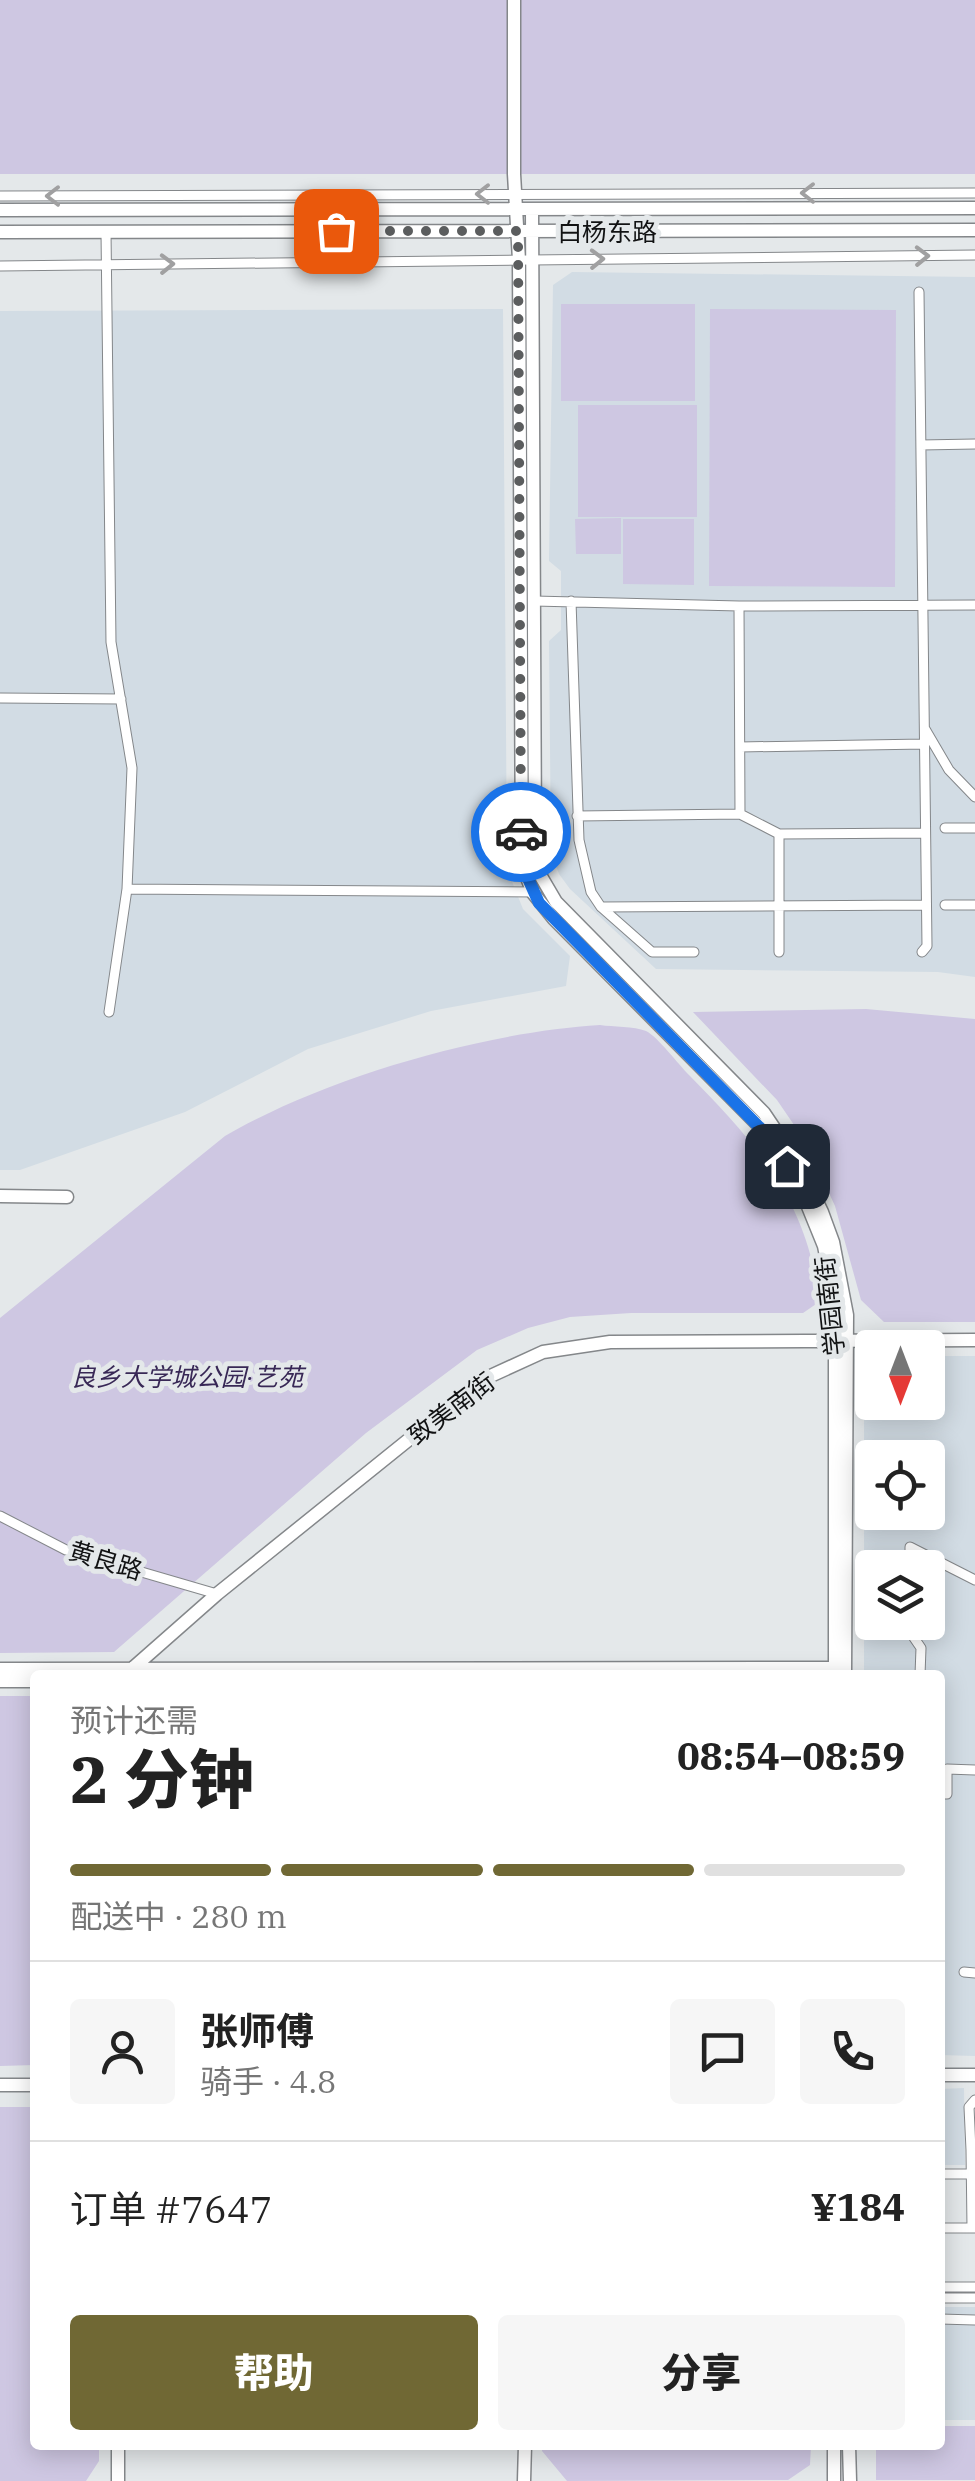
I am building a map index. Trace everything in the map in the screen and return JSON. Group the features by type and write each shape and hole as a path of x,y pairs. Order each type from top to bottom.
{"street":[{"path":"514,0 514,174 516,193 525,209 519,260 521,840 522,865 540,891"},
{"path":"0,196 975,193"},
{"path":"0,210 975,208"},
{"name":"白杨东路","path":"0,232 975,230"},
{"path":"525,231 534,260 535,839 540,891"},
{"path":"106,232 111,642 132,768 128,888 109,1012"},
{"path":"0,266 975,255"},
{"path":"919,292 927,946 922,952"},
{"path":"921,445 975,444"},
{"path":"534,601 739,606 975,605"},
{"path":"572,601 576,816 591,892 601,907 652,952 694,952"},
{"path":"739,606 740,814"},
{"path":"0,698 121,699"},
{"path":"924,726 949,770 975,797"},
{"path":"740,747 924,744"},
{"path":"576,816 740,814 779,834 925,833"},
{"path":"945,828 975,828"},
{"path":"779,834 779,952"},
{"path":"128,888 540,891"},
{"name":"学园南街","path":"540,891 735,1082 776,1129 812,1187 833,1242 847,1315 842,1339 840,1670"},
{"path":"601,907 926,905"},
{"path":"945,905 975,905"},
{"path":"0,1196 67,1197"},
{"name":"致美南街","path":"130,1670 217,1594 484,1379 543,1352 610,1342 975,1340"},
{"name":"黄良路","path":"0,1516 66,1550 217,1594"},
{"path":"945,1564 975,1580"},
{"path":"916,1640 921,1648 920,1670"},
{"path":"0,1669 43,1670"},
{"path":"0,1682 30,1682"},
{"path":"945,1794 946,1770 975,1770"},
{"path":"945,2075 975,2075"},
{"path":"0,2085 30,2085"},
{"path":"945,2228 974,2228 969,2107 975,2100"},
{"path":"945,2174 971,2174"},
{"path":"945,2287 975,2286"},
{"path":"945,2298 975,2298"},
{"path":"945,2318 975,2320"},
{"path":"118,2450 118,2481"},
{"path":"524,2450 524,2481"},
{"path":"834,2450 834,2481"},
{"path":"849,2450 850,2481"}],"shaded area":[{"path":"572,272 975,277 975,977 938,972 656,969 570,889 559,874 551,852 549,641 561,630 561,571 549,561 553,285"},
{"path":"503,309 507,869 523,909 570,956 566,986 431,1011 308,1049 185,1112 20,1170 0,1170 0,311"},
{"path":"945,1356 975,1356 975,2056 945,2055 945,1670 864,1670 864,1640 945,1640 945,1550 864,1550 864,1530 945,1530 945,1440 864,1440 864,1420 945,1420"},
{"path":"964,2088 965,2165 945,2165 945,2089"},
{"path":"945,2307 975,2307 975,2420 945,2420"}],"green space":[{"path":"0,0 975,0 975,174 0,174"},
{"path":"561,304 695,304 695,401 561,401"},
{"path":"710,309 896,310 895,587 709,586"},
{"path":"578,405 697,405 697,517 578,517"},
{"path":"621,518 621,554 576,554 575,519"},
{"path":"623,519 694,519 694,585 623,584"},
{"path":"866,1009 975,1019 975,1322 884,1322 861,1300 835,1206 805,1141 777,1100 693,1012"},
{"name":"良乡大学城公园·艺苑","path":"600,1025 636,1028 651,1034 757,1151 804,1234 819,1302 803,1313 631,1313 570,1317 528,1328 477,1350 366,1433 114,1652 0,1653 0,1318 225,1136 265,1115 407,1061 507,1037"},
{"path":"0,1696 30,1696 30,2065 0,2066"},
{"path":"0,2107 30,2107 30,2450 99,2450 99,2461 86,2481 0,2481"},
{"path":"945,2426 975,2426 975,2480 876,2480 876,2450 945,2450"},
{"path":"811,2450 810,2465 788,2480 567,2481 542,2451"}],"way so far":[{"path":"336,231 518,231 521,832"}],"route":[{"path":"521,832 522,865 539,903 766,1134 787,1166"}]}
